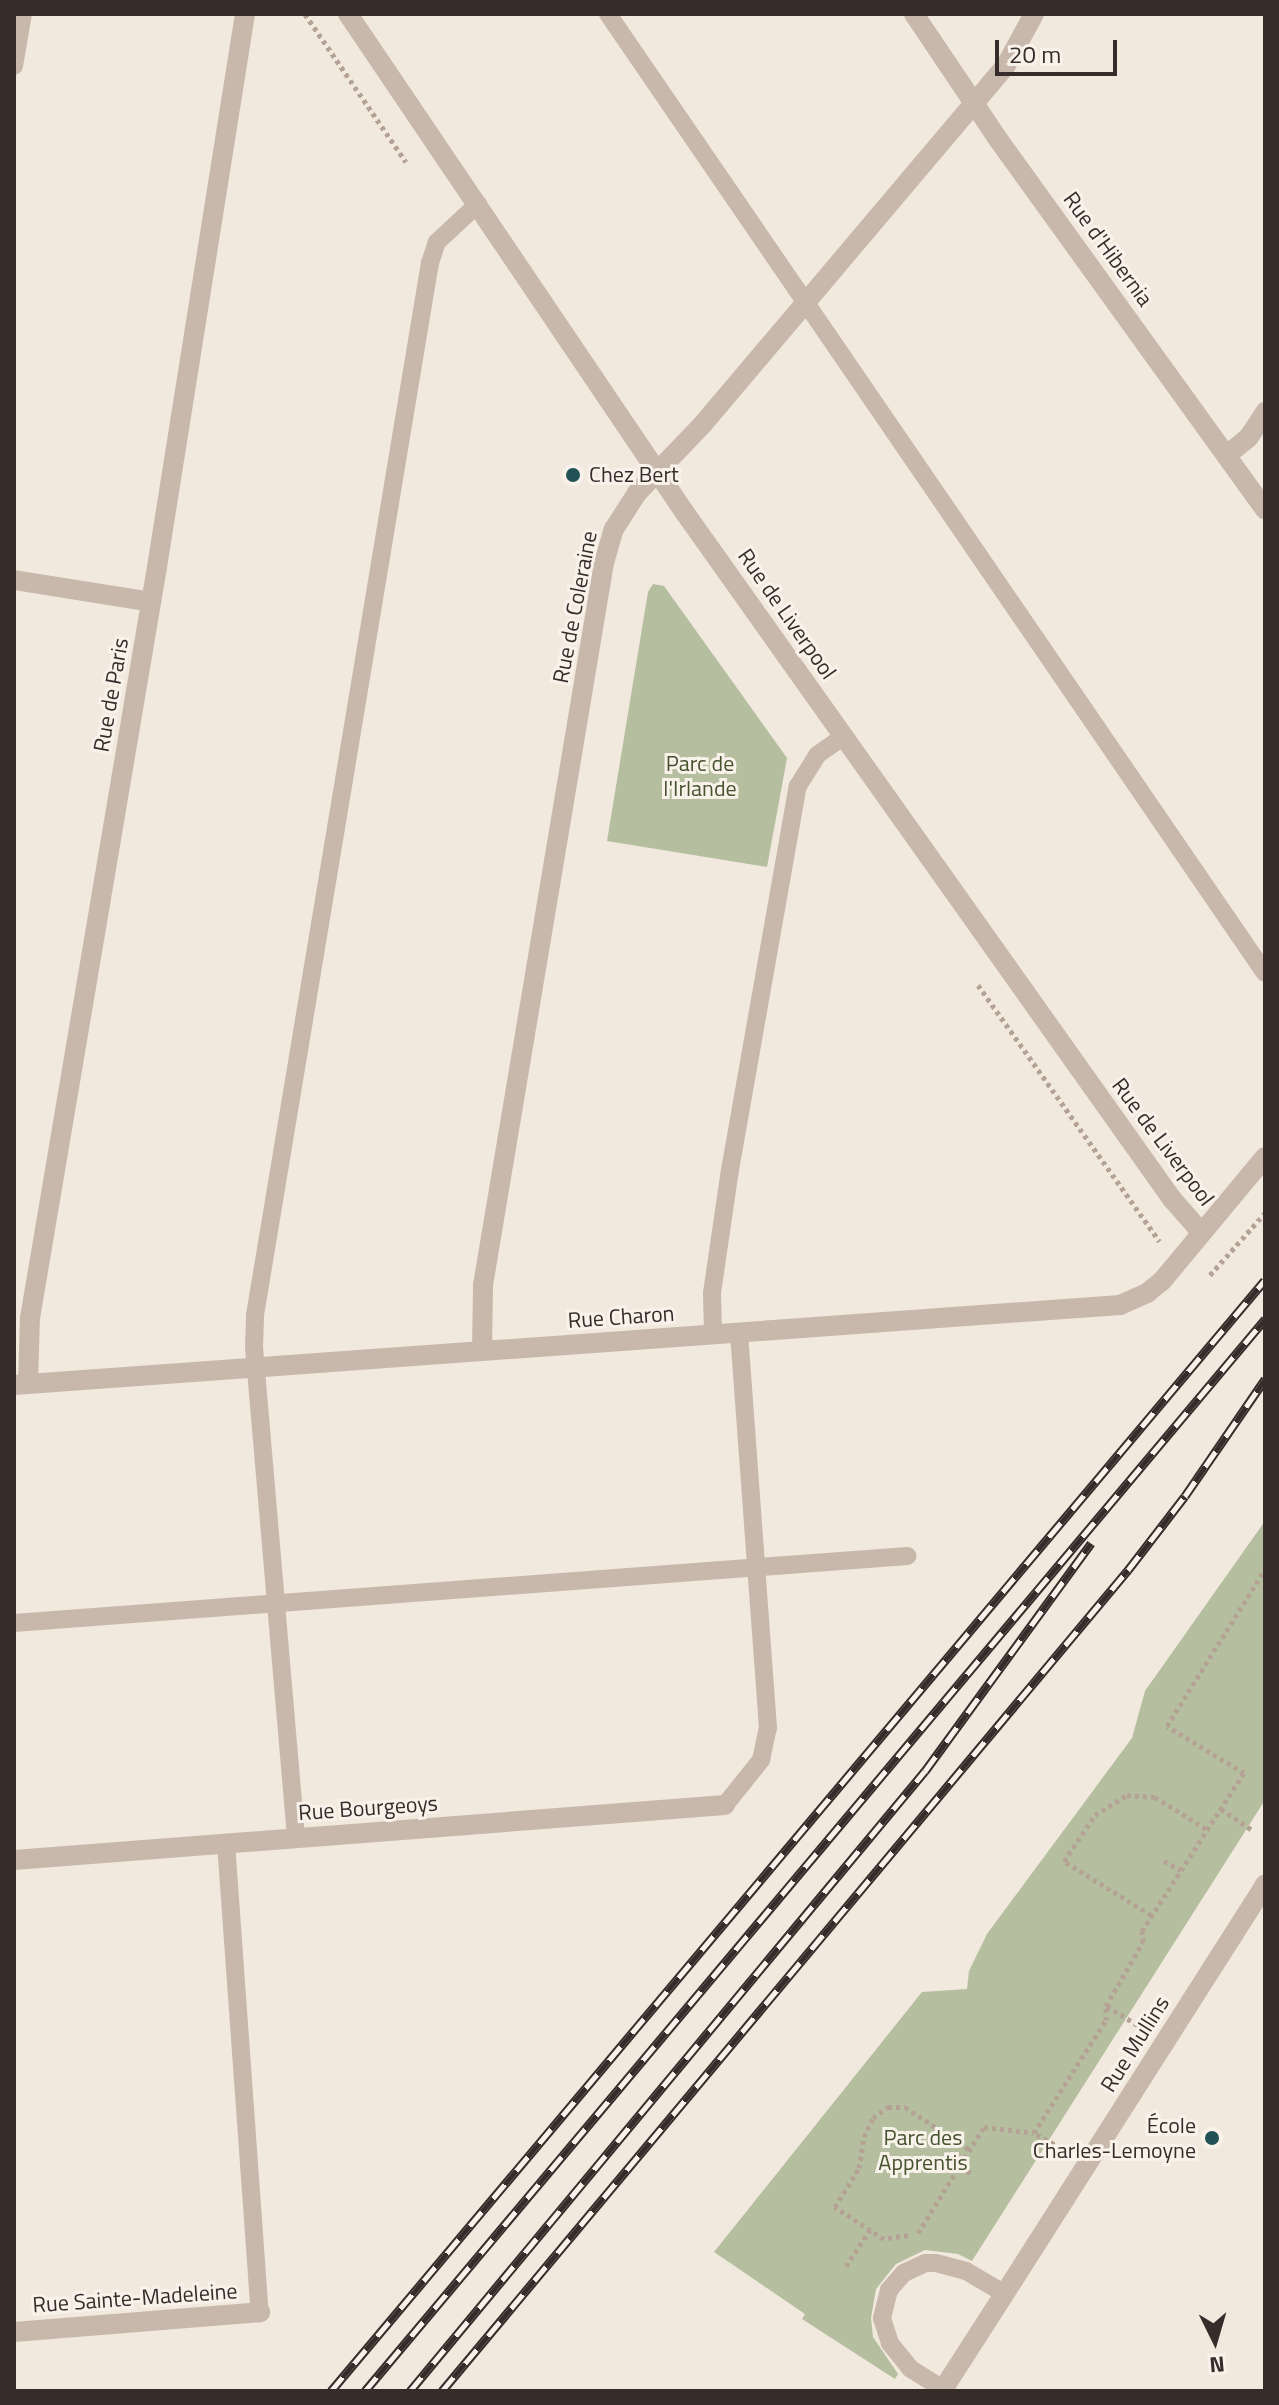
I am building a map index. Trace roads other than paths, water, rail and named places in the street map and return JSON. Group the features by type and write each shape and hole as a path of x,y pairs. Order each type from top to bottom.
{"street":[{"name":"Rue de Paris","path":"21,1384 245,14"},
{"name":"Rue de Liverpool","path":"348,14 656,471 1172,1199 1201,1232"},
{"name":"Rue d'Hibernia","path":"914,14 1265,510"},
{"name":"Rue de Coleraine","path":"482,1351 483,1285 604,563 614,529 656,471 703,424 1005,67 1034,14"},
{"path":"1227,455 1249,437 1265,412"},
{"path":"14,580 151,602"},
{"name":"Rue Charon","path":"21,1384 1120,1305 1147,1293 1162,1281 1265,1157"},
{"name":"Rue Bourgeoys","path":"14,1860 725,1805"},
{"name":"Rue Mullins","path":"943,2390 1264,1886"},
{"name":"Rue Sainte-Madeleine","path":"14,2332 260,2312"}],"lane":[{"path":"14,66 23,14"},
{"path":"608,14 1265,973"},
{"path":"296,1837 254,1326 430,263 437,242 478,204"},
{"path":"713,1334 712,1293 728,1183 798,786 817,755 844,736"},
{"path":"725,1805 755,1771 768,1738 739,1332"},
{"path":"14,1623 907,1556"},
{"path":"226,1843 260,2312"},
{"path":"943,2390 910,2368 890,2343 882,2318 889,2290 904,2273 925,2263 966,2271 1009,2286"}],"railway":[{"path":"331,2391 1265,1280"},
{"path":"365,2391 1265,1319"},
{"path":"442,2391 1128,1570 1185,1496 1265,1379"},
{"path":"410,2391 925,1771 1091,1543"}],"place":[{"name":"Chez Bert","path":"573,475"},
{"name":"École Charles-Lemoyne","path":"1212,2138"}],"park label":[{"name":"Parc de l'Irlande","path":"700,776"},
{"name":"Parc des Apprentis","path":"923,2150"}]}
